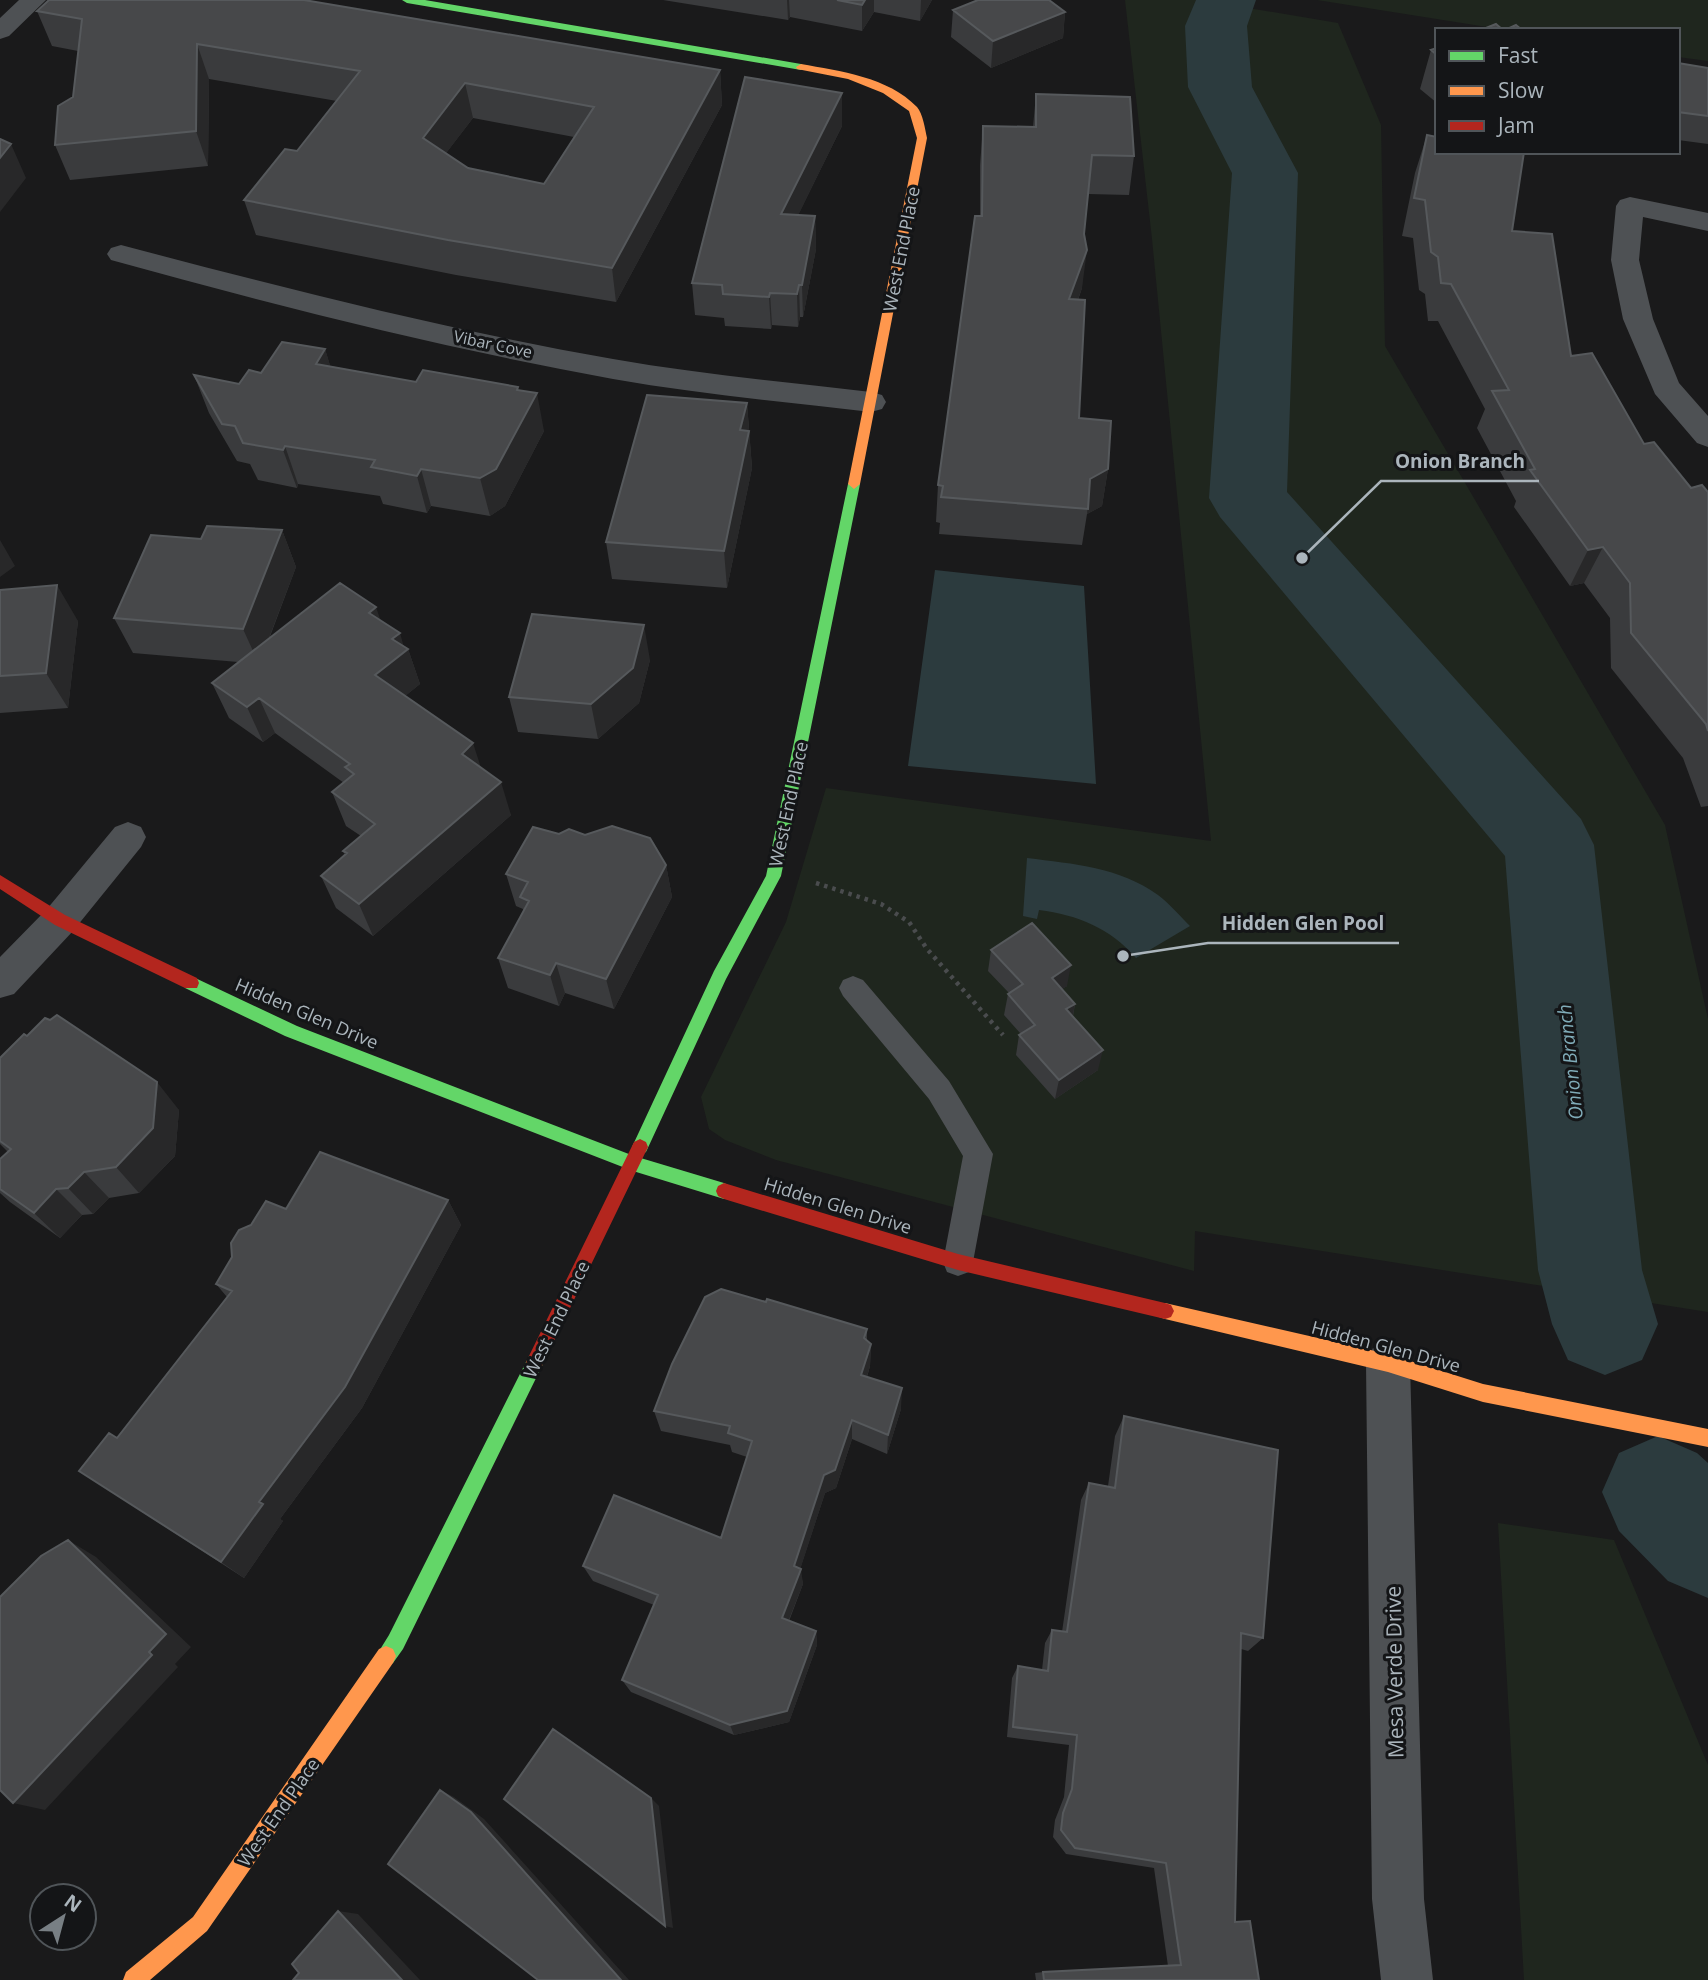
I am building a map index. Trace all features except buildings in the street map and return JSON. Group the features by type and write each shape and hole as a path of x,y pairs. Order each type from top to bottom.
{"street":[{"path":"0,32 34,0"},
{"name":"West End Place","path":"134,1980 200,1924 396,1642 633,1163 720,976 773,876 871,402 922,138 914,110 887,90 851,76 407,0"},
{"path":"1708,222 1630,206 1625,260 1637,319 1666,387 1708,436"},
{"name":"Vibar Cove","path":"121,254 223,282 476,341 589,364 687,380 871,402"},
{"path":"0,982 60,920 128,837"},
{"name":"Hidden Glen Drive","path":"0,881 60,920 291,1031 633,1163 958,1262 1388,1363 1483,1393 1708,1438"},
{"name":"Mesa Verde Drive","path":"1388,1363 1398,1899 1407,1980"}],"lane":[{"path":"853,988 939,1090 978,1154 958,1262"}],"path":[{"path":"812,881 865,897 904,917 923,935 927,949 1003,1035"}],"shaded area":[{"path":"1125,0 1201,0 1338,23 1381,125 1385,346 1665,825 1708,1019 1708,1312 1195,1231 1194,1271 776,1160 725,1140 709,1129 701,1097 786,922 826,788 1211,841 1152,239"},
{"path":"1317,0 1708,0 1708,61 1680,57 1680,28 1493,28"},
{"path":"935,570 1084,586 1096,784 908,766"},
{"path":"1027,858 1095,868 1128,878 1158,895 1190,926 1136,958 1104,931 1080,919 1039,910 1037,919 1023,916"},
{"path":"1498,1523 1614,1540 1708,1765 1708,1980 1524,1980"}],"waterway":[{"name":"Onion Branch","path":"1226,0 1216,26 1220,87 1265,173 1248,498 1549,845 1590,1270 1605,1324"},
{"name":"Onion Branch","path":"1658,1492 1708,1541"}],"traffic: fast":[{"path":"407,0 801,67"},
{"path":"640,1147 720,976 773,876 854,484"},
{"path":"191,983 291,1031 633,1163 724,1191"},
{"path":"386,1656 396,1642 535,1362"}],"traffic: slow":[{"path":"801,67 851,76 887,91 914,110 922,138 854,484"},
{"path":"1165,1311 1388,1363 1483,1393 1708,1438"},
{"path":"134,1980 200,1924 386,1656"}],"traffic: jam":[{"path":"0,881 60,920 191,983"},
{"path":"535,1362 640,1147"},
{"path":"724,1191 958,1262 1165,1311"}],"place":[{"name":"Onion Branch","path":"1302,558"},
{"name":"Hidden Glen Pool","path":"1123,956"}]}
